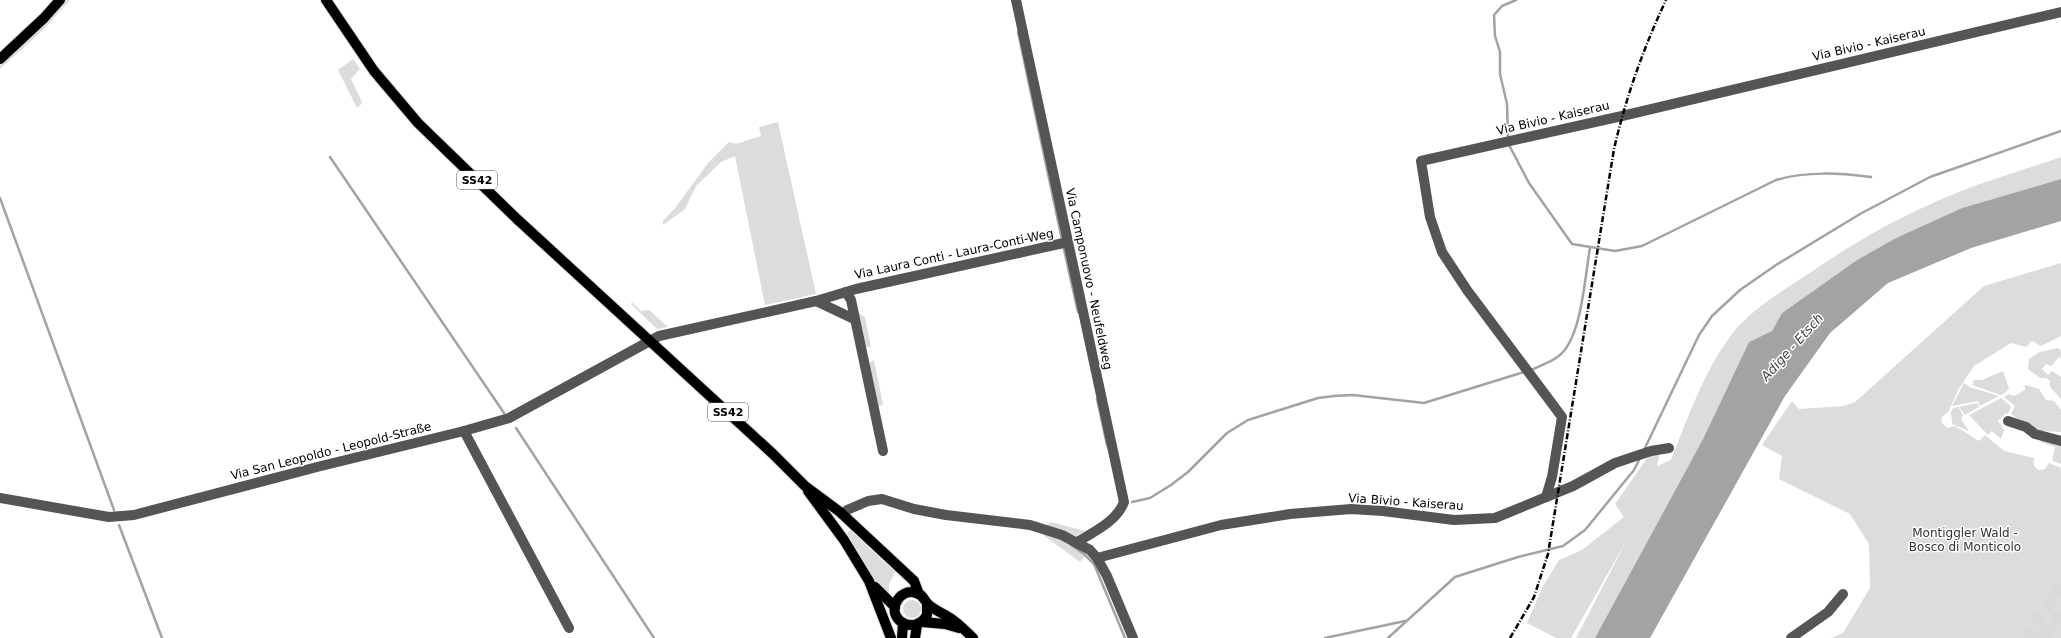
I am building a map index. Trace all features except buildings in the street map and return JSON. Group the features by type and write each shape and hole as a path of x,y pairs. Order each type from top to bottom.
{"main road":[{"path":"0,59 44,18 60,0"},
{"name":"SS42","path":"326,0 374,72 418,123 517,219 773,454 805,486 840,512 914,581 919,594 927,603"},
{"name":"SS42","path":"805,486 844,540 869,581 891,638"},
{"name":"SS42","path":"869,581 894,608 896,615 903,623"},
{"path":"894,608 897,601 904,593 911,592 919,594"},
{"path":"915,638 920,623 928,612 927,603"},
{"path":"927,603 973,638"},
{"path":"902,638 903,623 912,626 920,623 945,624 964,630"}],"street":[{"name":"Via Camponuovo - Neufeldweg","path":"1016,0 1064,243 1124,502 1121,510 1113,518 1077,542"},
{"name":"Via Bivio - Kaiserau","path":"1546,497 1552,477 1562,417 1467,290 1442,252 1430,217 1421,161 1622,116 2061,12"},
{"name":"Via Laura Conti - Laura-Conti-Weg","path":"650,340 659,336 688,329 816,301 846,292 1064,243"},
{"name":"Via Laura Conti - Laura-Conti-Weg","path":"846,292 851,300 883,451"},
{"path":"816,301 854,319"},
{"name":"Via San Leopoldo - Leopold-Straße","path":"0,498 109,517 134,515 316,467 464,432 509,418 650,340"},
{"path":"2008,421 2026,427 2035,434 2061,441"},
{"path":"464,432 569,628"},
{"name":"Via Bivio - Kaiserau","path":"1097,558 1252,519 1351,509 1383,511 1454,520 1495,518 1573,486 1605,468 1632,457 1651,451 1669,448"},
{"path":"847,510 868,501 882,499 946,515 1030,525 1077,542 1090,550 1097,558 1107,576 1133,638"},
{"path":"1791,638 1828,612 1843,594"}],"green space":[{"path":"67,0 70,0 43,30 0,69 0,66 41,28"},
{"path":"353,59 360,69 351,79 362,102 357,108 338,70"},
{"path":"778,122 816,294 765,305 735,156 721,162 696,186 685,209 663,225 663,221 675,208 708,163 729,142 736,144 761,136 759,127"},
{"path":"2061,157 2061,179 1962,208 1896,238 1857,260 1782,313 1772,331 1749,342 1703,439 1595,638 1576,638 1627,540 1571,638 1556,638 1527,623 1543,586 1559,560 1582,550 1624,517 1615,504 1650,454 1655,453 1659,456 1657,466 1671,460 1698,392 1715,360 1735,330 1758,308 1833,257 1899,219 1964,190"},
{"name":"Montiggler Wald - Bosco di Monticolo","path":"2061,263 2061,336 2041,346 2032,341 2026,347 2011,343 1974,366 1958,390 1949,411 1942,417 1941,422 1947,428 1955,426 1979,441 1985,435 2004,451 2034,458 2034,466 2037,469 2045,469 2049,463 2061,468 2061,638 1831,638 1843,633 1870,588 1869,544 1850,514 1779,479 1782,456 1762,445 1792,401 1799,409 1844,406 1855,402 1984,286"},
{"path":"632,302 641,311 649,310 668,327 657,329 631,304"},
{"path":"859,313 865,317 871,347 866,347"},
{"path":"2058,348 2061,351 2061,358 2059,357 2051,366 2046,364 2042,369 2048,375 2052,371 2061,377 2061,399 2050,387 2050,381 2046,378 2040,378 2028,369 2029,359 2040,352"},
{"path":"874,360 883,405 878,406 869,363"},
{"path":"2003,371 2009,388 2001,395 1972,385 1974,380 1982,380"},
{"path":"1964,383 1970,387 1999,396 1980,406 1978,401 1952,406"},
{"path":"2025,385 2039,389 2046,400 2054,401 2061,410 2061,432 2041,431 2028,426 2011,414 2015,406 2004,397 2009,394 2014,396 2025,390"},
{"path":"2001,398 2011,406 2008,414 2006,413 1998,421 2004,430 2001,439 1992,431 1988,435 1969,415"},
{"path":"1977,403 1979,407 1965,415 1959,407"},
{"path":"1958,407 1963,415 1961,419 1969,431 1952,424 1951,412 1953,408"},
{"path":"2041,438 2061,443 2061,464 2052,461 2055,447 2040,442"},
{"path":"1051,522 1085,531 1076,536 1046,525"},
{"path":"850,530 895,572 889,584 889,599 876,582 847,533"},
{"path":"1047,531 1076,546 1086,555 1080,562 1043,535"},
{"path":"908,600 916,600 921,605 919,616 916,618 908,618 903,613 903,605"}],"water":[{"name":"Adige - Etsch","path":"2061,179 2061,221 1971,248 1888,283 1830,333 1785,396 1650,638 1595,638 1703,439 1749,342 1772,331 1782,313 1857,260 1896,238 1962,208"}],"waterway":[{"path":"1508,139 1507,104 1500,74 1500,52 1495,36 1494,15 1502,6 1516,0"},
{"path":"1018,32 1062,240"},
{"path":"1644,450 1699,335 1712,316 1740,290 1776,265 1860,214 1930,177 2061,131"},
{"path":"1509,145 1529,183 1572,244 1615,251 1642,246 1776,180 1811,174 1871,177"},
{"path":"330,157 504,413"},
{"path":"0,198 114,510"},
{"path":"1063,245 1078,312"},
{"path":"1531,370 1560,355 1569,343 1575,331 1582,303 1590,248"},
{"path":"1132,502 1150,498 1171,485 1188,472 1227,433 1248,420 1318,398 1334,396 1353,395 1424,403 1524,372"},
{"path":"1097,399 1107,445"},
{"path":"516,428 654,638"},
{"path":"1388,638 1455,577 1518,557 1563,546 1585,530 1634,470 1640,458"},
{"path":"119,525 162,638"},
{"path":"1071,545 1084,554 1094,564 1125,638"},
{"path":"1325,638 1405,621"}],"tunnel":[{"path":"2025,638 2061,587"},
{"path":"2043,638 2061,614"}],"railway":[{"path":"1510,638 1534,597 1548,554 1614,149 1636,73 1666,0"}]}
